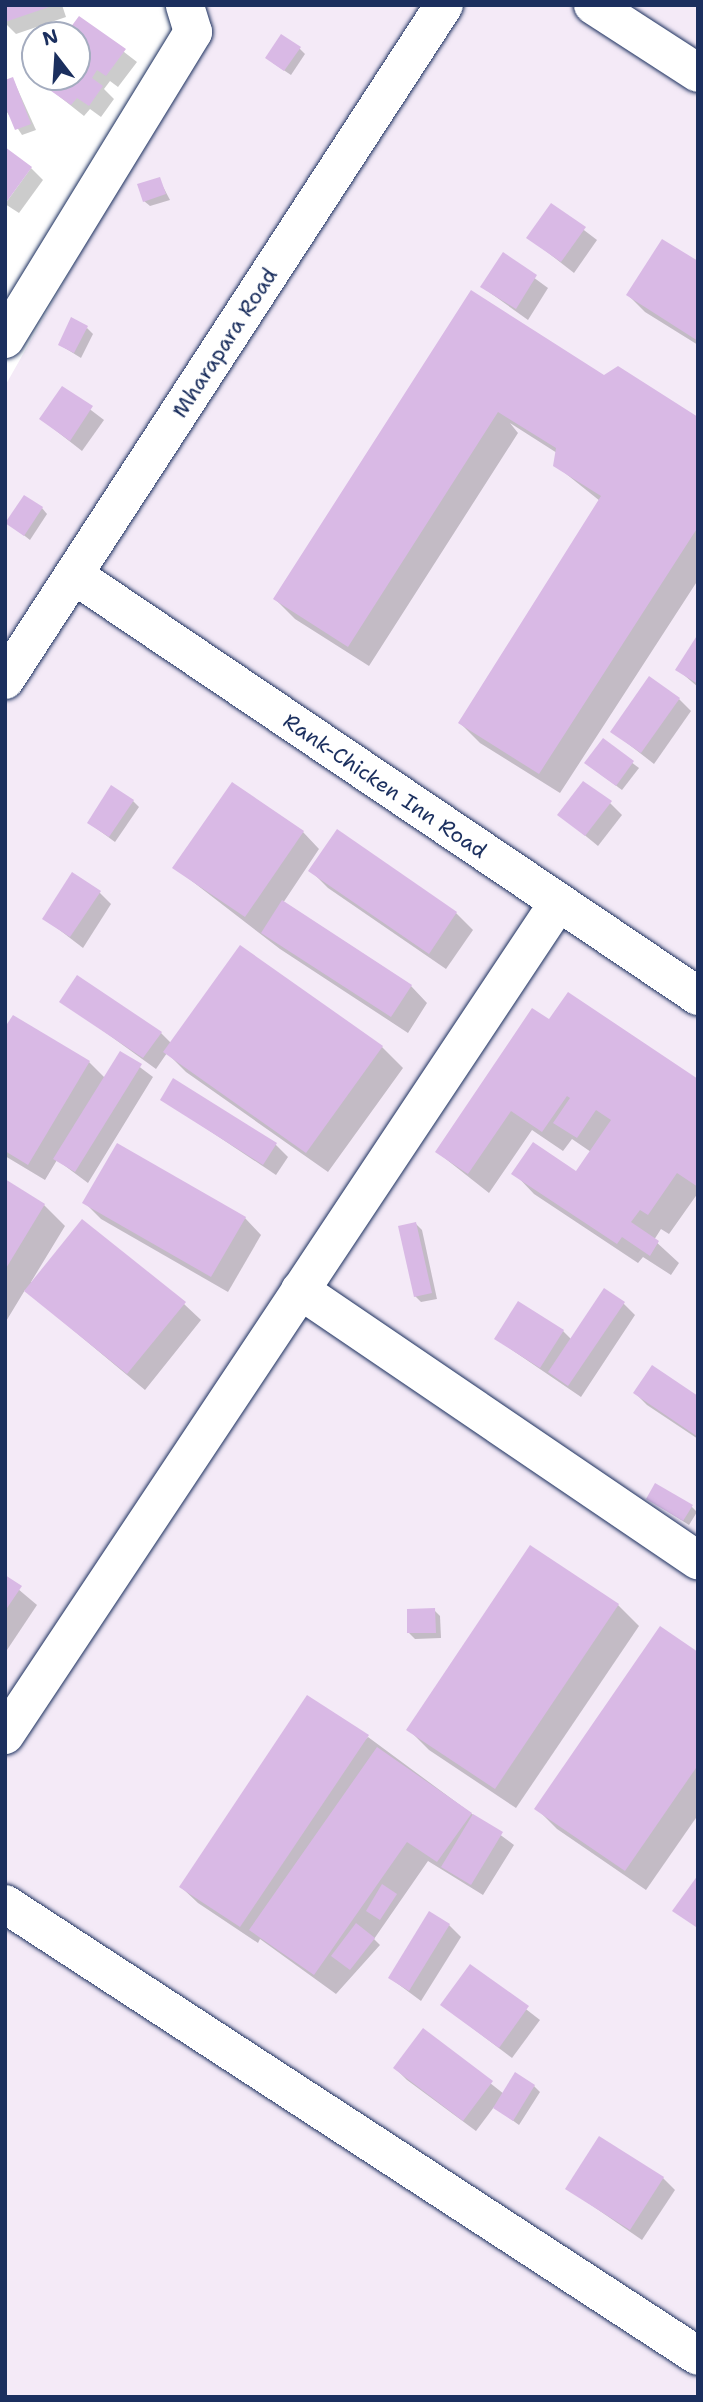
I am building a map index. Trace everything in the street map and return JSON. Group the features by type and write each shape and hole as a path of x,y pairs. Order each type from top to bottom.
{"street":[{"path":"5,339 193,33 185,5"},
{"name":"Mharapara Road","path":"5,680 444,5"},
{"path":"593,5 698,74"},
{"name":"Rank-Chicken Inn Road","path":"74,575 698,996"},
{"path":"5,1735 558,903"},
{"path":"300,1290 698,1560"},
{"path":"5,1904 698,2356"}],"shaded area":[{"path":"196,5 698,5 698,2397 5,2397 5,386 202,38"}],"building":[{"path":"5,5 52,5 52,6 5,22"},
{"path":"91,24 126,49 106,76 97,70 92,78 103,86 89,106 77,98 71,105 51,91 91,91"},
{"path":"281,34 301,47 284,71 265,58"},
{"path":"13,77 31,124 15,130 5,106 5,80"},
{"path":"5,147 32,167 5,204"},
{"path":"160,177 166,194 143,202 137,184"},
{"path":"551,203 586,227 561,262 526,238"},
{"path":"662,239 698,261 698,341 626,295"},
{"path":"503,252 537,275 516,309 480,287"},
{"path":"471,290 604,375 618,366 698,417 698,527 539,774 458,723 601,496 553,466 556,448 498,412 348,647 273,599"},
{"path":"71,317 88,326 74,353 58,345"},
{"path":"62,386 93,406 70,441 39,419"},
{"path":"24,495 43,507 24,536 5,523"},
{"path":"698,634 698,684 675,670"},
{"path":"649,676 680,698 641,753 610,732"},
{"path":"603,738 634,761 616,786 584,763"},
{"path":"583,781 612,801 585,836 557,815"},
{"path":"232,782 304,831 245,917 172,868"},
{"path":"111,785 134,800 109,837 87,823"},
{"path":"337,829 457,912 429,954 308,871"},
{"path":"72,872 101,891 70,937 42,919"},
{"path":"282,900 412,985 391,1017 261,933"},
{"path":"240,945 383,1046 306,1153 163,1052"},
{"path":"77,975 162,1032 143,1058 59,1002"},
{"path":"568,992 698,1079 698,1187 677,1173 648,1215 640,1210 631,1222 659,1241 650,1256 622,1237 617,1244 511,1174 533,1142 576,1171 611,1120 596,1110 577,1138 553,1123 570,1098 567,1096 542,1132 511,1111 468,1174 435,1152 532,1008 549,1019"},
{"path":"13,1015 90,1061 28,1165 5,1151 5,1027"},
{"path":"120,1051 142,1064 75,1172 53,1159"},
{"path":"173,1078 277,1143 263,1165 160,1100"},
{"path":"117,1143 246,1217 211,1277 82,1203"},
{"path":"5,1179 45,1204 5,1270"},
{"path":"82,1219 186,1302 127,1374 24,1291"},
{"path":"416,1222 432,1293 414,1297 398,1226"},
{"path":"604,1288 625,1302 568,1386 548,1372"},
{"path":"518,1301 564,1330 540,1368 494,1339"},
{"path":"652,1365 698,1396 698,1437 633,1393"},
{"path":"655,1483 693,1505 683,1521 646,1499"},
{"path":"530,1545 619,1604 495,1789 406,1730"},
{"path":"5,1575 22,1586 5,1611"},
{"path":"435,1608 436,1633 407,1633 407,1609"},
{"path":"660,1626 698,1652 698,1765 625,1871 534,1809"},
{"path":"307,1695 369,1735 240,1927 179,1887"},
{"path":"377,1747 472,1813 437,1862 407,1842 314,1975 249,1930"},
{"path":"473,1814 503,1832 471,1885 441,1867"},
{"path":"698,1875 698,1924 696,1927 672,1911"},
{"path":"382,1884 397,1894 380,1920 366,1911"},
{"path":"429,1911 450,1924 409,1991 388,1978"},
{"path":"356,1923 375,1938 350,1970 331,1956"},
{"path":"470,1964 529,2006 499,2048 440,2005"},
{"path":"423,2028 493,2081 463,2121 393,2068"},
{"path":"515,2072 535,2085 513,2121 493,2108"},
{"path":"599,2136 664,2177 630,2230 565,2189"}]}
